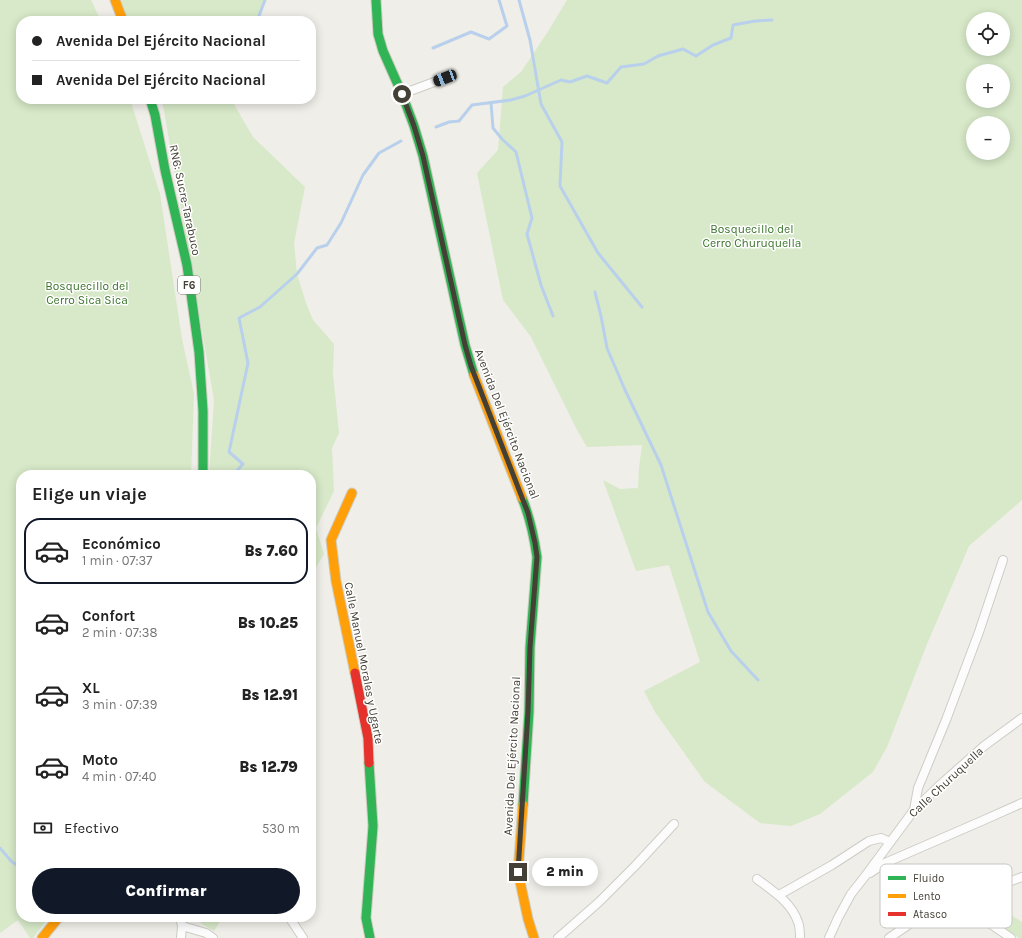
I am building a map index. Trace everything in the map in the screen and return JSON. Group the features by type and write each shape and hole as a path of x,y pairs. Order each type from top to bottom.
{"main road":[{"path":"115,0 121,16"},
{"name":"Avenida Del Ejército Nacional","path":"376,0 378,34 383,51 414,126 423,156 471,366 528,513 535,543 537,557 530,647 528,712 518,872 528,919 534,938"},
{"name":"RN6: Sucre-Tarabuco","path":"152,104 187,265 199,352 203,411 203,470"},
{"name":"Calle Manuel Morales y Ugarte","path":"352,493 331,540 336,581 368,738 373,826 366,918 370,938"},
{"path":"44,937 55,922"}],"street":[{"path":"402,94 445,78"},
{"path":"914,810 918,788 946,720 979,632 1003,560"},
{"name":"Calle Churuquella","path":"829,938 851,894 914,810 984,746 1022,718"},
{"path":"883,864 1022,803"},
{"path":"558,938 599,902 674,824"},
{"path":"779,895 832,865 869,841 881,838 890,842"},
{"path":"866,875 880,866"},
{"path":"1012,881 1022,877"},
{"path":"757,880 779,895 794,913 799,924 800,938"},
{"path":"181,922 181,938"},
{"path":"292,922 303,938"},
{"path":"182,926 206,933 213,938"},
{"path":"888,938 903,928"},
{"path":"996,928 1011,938"}],"green space":[{"name":"Bosquecillo del Cerro Sica Sica","path":"0,0 91,0 99,16 16,16 16,104 132,104 160,194 182,339 194,394 191,470 16,470 16,921 0,933"},
{"path":"119,0 265,0 259,16 126,16"},
{"name":"Bosquecillo del Cerro Churuquella","path":"567,0 1022,0 1022,500 969,546 927,644 887,747 873,772 820,814 791,826 760,823 705,782 655,712 644,691 700,662 669,565 636,571 603,480 620,489 638,488 642,445 587,447 531,337 503,300 477,173 498,150 503,87 521,72"},
{"path":"163,104 234,104 253,137 305,187 294,243 297,274 313,320 334,344 333,374 339,433 332,448 334,491 316,528 316,470 209,470 214,400"},
{"path":"316,528 324,554 316,568"},
{"path":"1012,915 1022,922 1022,938 1019,938 1004,928 1012,928"},
{"name":"Bosquecillo del Cerro Sica Sica","path":"19,922 45,922 33,938 30,938"},
{"path":"200,922 220,922 214,931"}],"waterway":[{"path":"259,16 265,0"},
{"path":"433,48 471,32 489,39 507,26 499,0"},
{"path":"519,0 530,40 541,104 562,142 560,186 598,253 642,307"},
{"path":"436,127 449,122 459,121 472,105 511,100 525,96 561,80 570,82 587,76 607,83 621,67 644,64 658,56 683,49 696,56 713,45 731,38 733,25 772,20"},
{"path":"491,103 493,128 516,152 532,218 527,234 541,285 553,316"},
{"path":"238,470 243,464 229,452 248,363 239,318 260,307 297,274 317,248 327,245 341,223 363,175 379,153 401,141"},
{"path":"595,292 607,348 625,390 661,465 708,612 731,651 758,680"},
{"path":"0,848 16,864"}],"traffic: fast":[{"path":"376,0 378,34 383,51 414,126 423,156 465,345 474,375"},
{"path":"152,104 187,265 199,352 203,411 203,470"},
{"path":"522,498 535,542 537,557 530,647 529,712 523,805"},
{"path":"369,763 373,826 366,918 370,938"}],"traffic: slow":[{"path":"115,0 121,16"},
{"path":"474,375 522,498"},
{"path":"352,493 331,540 336,581 355,673"},
{"path":"523,805 518,872 528,919 534,938"},
{"path":"42,938 55,922"}],"traffic: jam":[{"path":"355,673 368,738 369,763"}],"route":[{"path":"402,94 423,156 471,366 528,513 535,543 537,557 530,647 528,712 518,872"}]}
